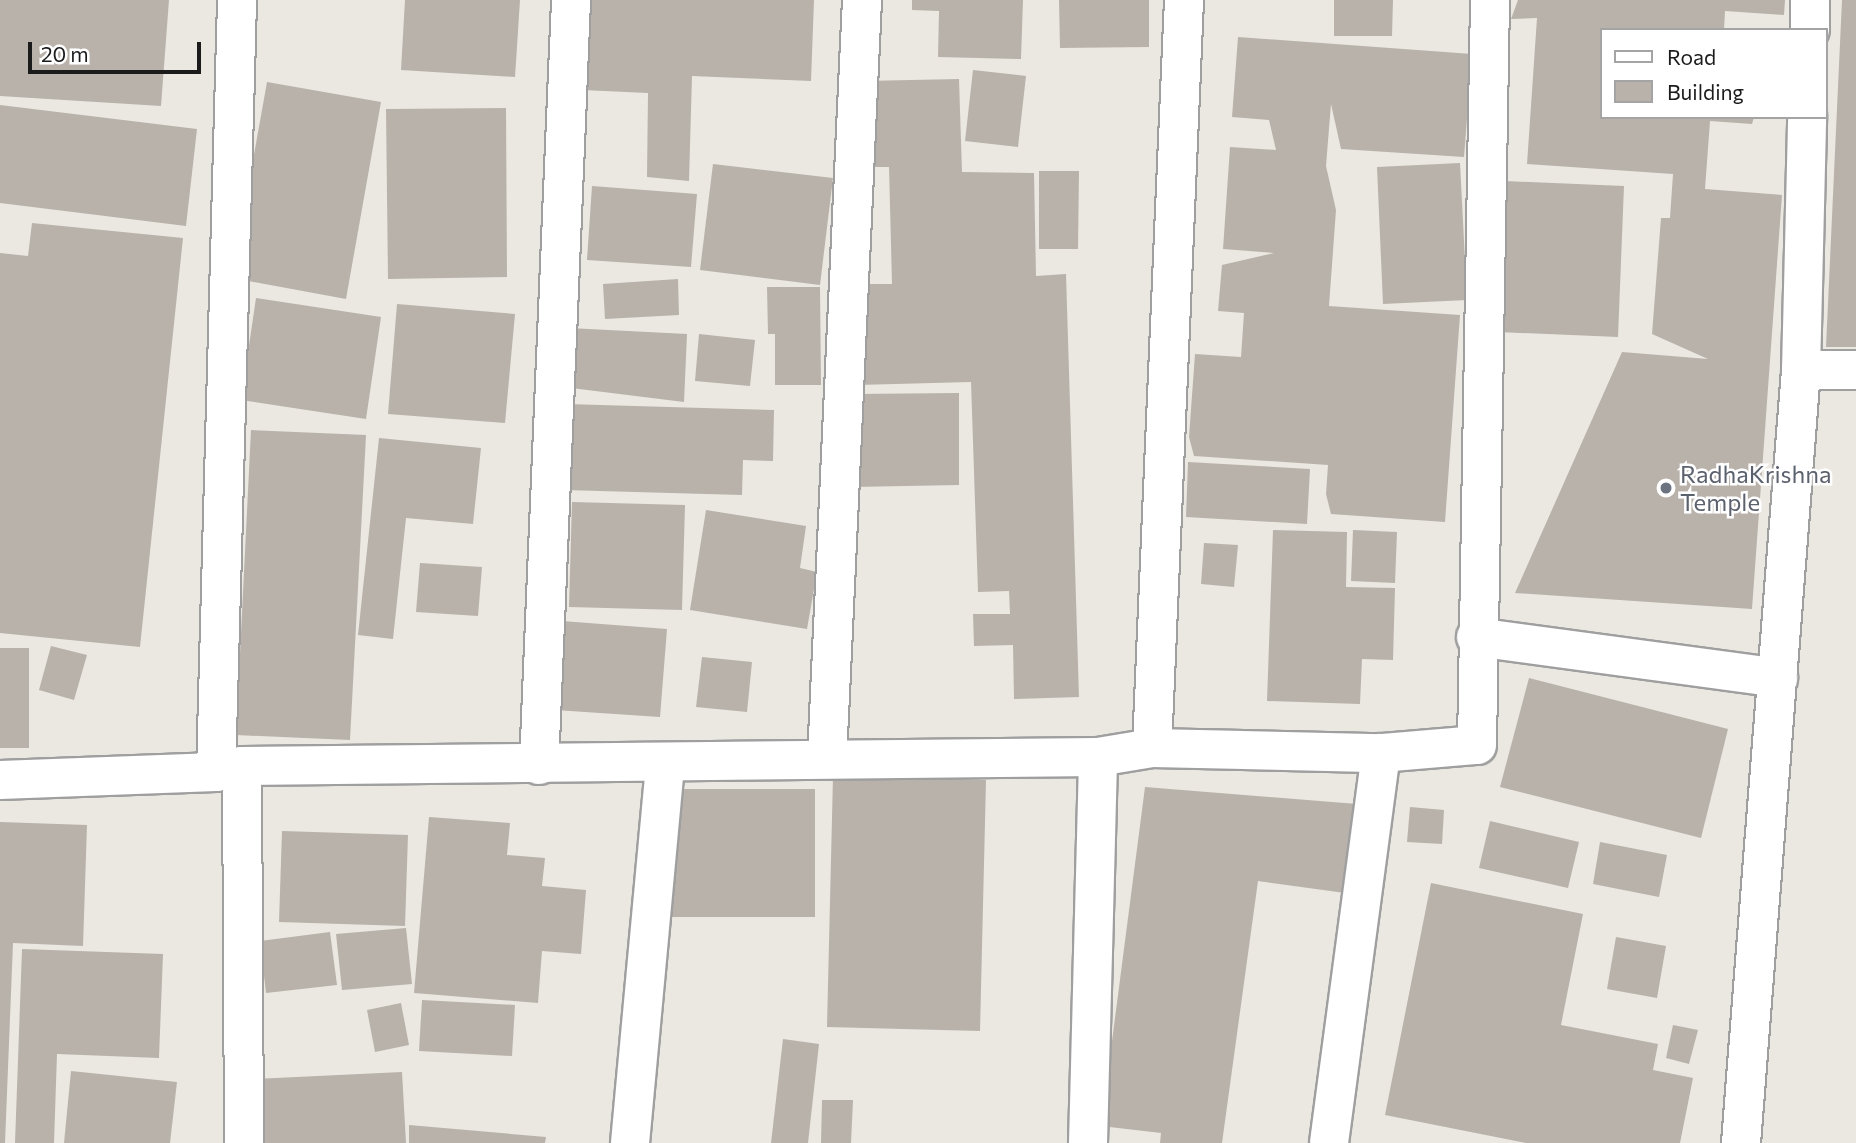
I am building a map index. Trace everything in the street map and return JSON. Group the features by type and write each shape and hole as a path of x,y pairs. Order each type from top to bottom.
{"street":[{"path":"237,0 229,769 244,1143"},
{"path":"540,765 570,0"},
{"path":"827,759 862,0"},
{"path":"1152,748 1184,0"},
{"path":"0,780 229,769 1098,757 1152,748 1381,754 1477,745 1476,636 1490,0"},
{"path":"1810,0 1810,28"},
{"path":"1741,1143 1801,370 1807,119"},
{"path":"1801,370 1856,370"},
{"path":"1476,636 1778,678"},
{"path":"1329,1143 1381,754"},
{"path":"1088,1143 1098,757"},
{"path":"630,1143 665,763"}],"building":[{"path":"0,0 169,0 161,106 0,96"},
{"path":"405,0 520,0 515,77 401,70"},
{"path":"586,0 814,0 811,81 692,76 689,181 647,177 648,93 582,90"},
{"path":"912,0 1023,0 1021,59 938,57 939,11 912,10"},
{"path":"1059,0 1149,0 1149,47 1060,48"},
{"path":"1334,0 1393,0 1392,36 1334,36"},
{"path":"1518,0 1785,0 1784,15 1725,11 1724,28 1601,28 1601,119 1753,119 1752,124 1710,121 1705,189 1782,195 1752,609 1515,593 1622,352 1708,359 1652,334 1661,218 1670,218 1673,174 1527,164 1537,18 1511,19"},
{"path":"1842,0 1856,0 1856,347 1826,347"},
{"path":"1238,37 1472,54 1464,157 1341,149 1331,104 1326,166 1336,210 1329,306 1460,315 1445,522 1331,514 1326,494 1328,465 1194,456 1189,437 1195,354 1241,357 1244,313 1218,311 1222,265 1274,253 1223,249 1230,147 1276,150 1269,120 1232,117"},
{"path":"973,70 1026,76 1018,147 965,141"},
{"path":"959,79 962,172 1034,173 1036,276 1066,274 1079,697 1014,699 1013,645 974,646 973,614 1010,614 1009,591 978,592 971,382 857,385 855,284 892,284 889,167 865,167 864,81"},
{"path":"267,82 381,102 346,299 232,278"},
{"path":"0,105 197,129 186,226 0,203"},
{"path":"506,108 507,277 388,279 386,109"},
{"path":"1460,163 1467,300 1383,304 1377,167"},
{"path":"713,164 833,178 820,285 700,270"},
{"path":"1039,171 1079,171 1078,249 1039,249"},
{"path":"1505,181 1624,186 1618,337 1498,332"},
{"path":"592,186 697,194 691,267 587,260"},
{"path":"32,223 183,238 140,647 0,633 0,253 28,256"},
{"path":"678,279 679,315 605,319 603,284"},
{"path":"767,287 820,287 821,385 775,385 775,334 768,334"},
{"path":"256,298 381,317 366,419 241,400"},
{"path":"397,304 515,314 505,423 388,414"},
{"path":"569,328 687,334 684,402 571,388"},
{"path":"699,334 755,340 750,386 695,381"},
{"path":"959,393 959,485 852,487 852,394"},
{"path":"566,404 774,410 773,461 743,460 742,495 564,490"},
{"path":"251,430 366,435 350,740 236,735"},
{"path":"379,438 481,448 473,524 406,518 393,639 358,635"},
{"path":"1188,462 1310,469 1307,524 1186,517"},
{"path":"572,502 685,505 682,610 569,607"},
{"path":"706,510 806,526 800,568 817,572 807,629 690,610"},
{"path":"1273,530 1347,532 1346,587 1395,588 1393,660 1362,659 1360,704 1267,701"},
{"path":"1353,530 1397,532 1395,583 1351,581"},
{"path":"1204,543 1238,545 1234,587 1201,584"},
{"path":"420,563 482,567 478,616 416,612"},
{"path":"562,621 667,629 660,717 555,710"},
{"path":"51,646 87,655 74,700 39,690"},
{"path":"0,648 29,648 29,748 0,748"},
{"path":"702,657 752,662 747,712 696,707"},
{"path":"1529,678 1728,729 1701,838 1500,787"},
{"path":"833,776 986,780 980,1031 827,1027"},
{"path":"1145,787 1357,804 1345,893 1258,881 1222,1143 1160,1143 1161,1133 1101,1126"},
{"path":"665,789 815,789 815,917 664,917"},
{"path":"1410,807 1444,810 1442,844 1407,842"},
{"path":"429,817 510,823 507,855 545,858 542,886 586,890 581,954 542,951 538,1003 414,993"},
{"path":"1490,821 1579,842 1568,888 1479,868"},
{"path":"0,822 87,825 83,946 13,943 5,1143 0,1143"},
{"path":"282,831 408,835 405,926 279,922"},
{"path":"1600,842 1667,855 1659,897 1593,884"},
{"path":"1431,883 1583,914 1561,1025 1658,1044 1653,1070 1693,1078 1680,1143 1526,1143 1385,1115"},
{"path":"406,928 412,984 342,990 336,934"},
{"path":"330,932 337,985 266,993 260,941"},
{"path":"1616,937 1666,946 1657,998 1607,989"},
{"path":"22,949 163,954 159,1058 57,1054 54,1143 15,1143"},
{"path":"422,1000 515,1005 512,1056 419,1051"},
{"path":"401,1003 409,1045 375,1052 367,1010"},
{"path":"1673,1025 1698,1030 1689,1064 1666,1058"},
{"path":"783,1039 819,1044 808,1143 771,1143"},
{"path":"71,1071 177,1082 170,1143 64,1143"},
{"path":"402,1072 406,1143 257,1143 254,1079"},
{"path":"822,1100 853,1100 851,1143 821,1143"},
{"path":"409,1125 546,1137 545,1143 409,1143"}],"place":[{"name":"RadhaKrishna Temple","path":"1666,488"}]}
